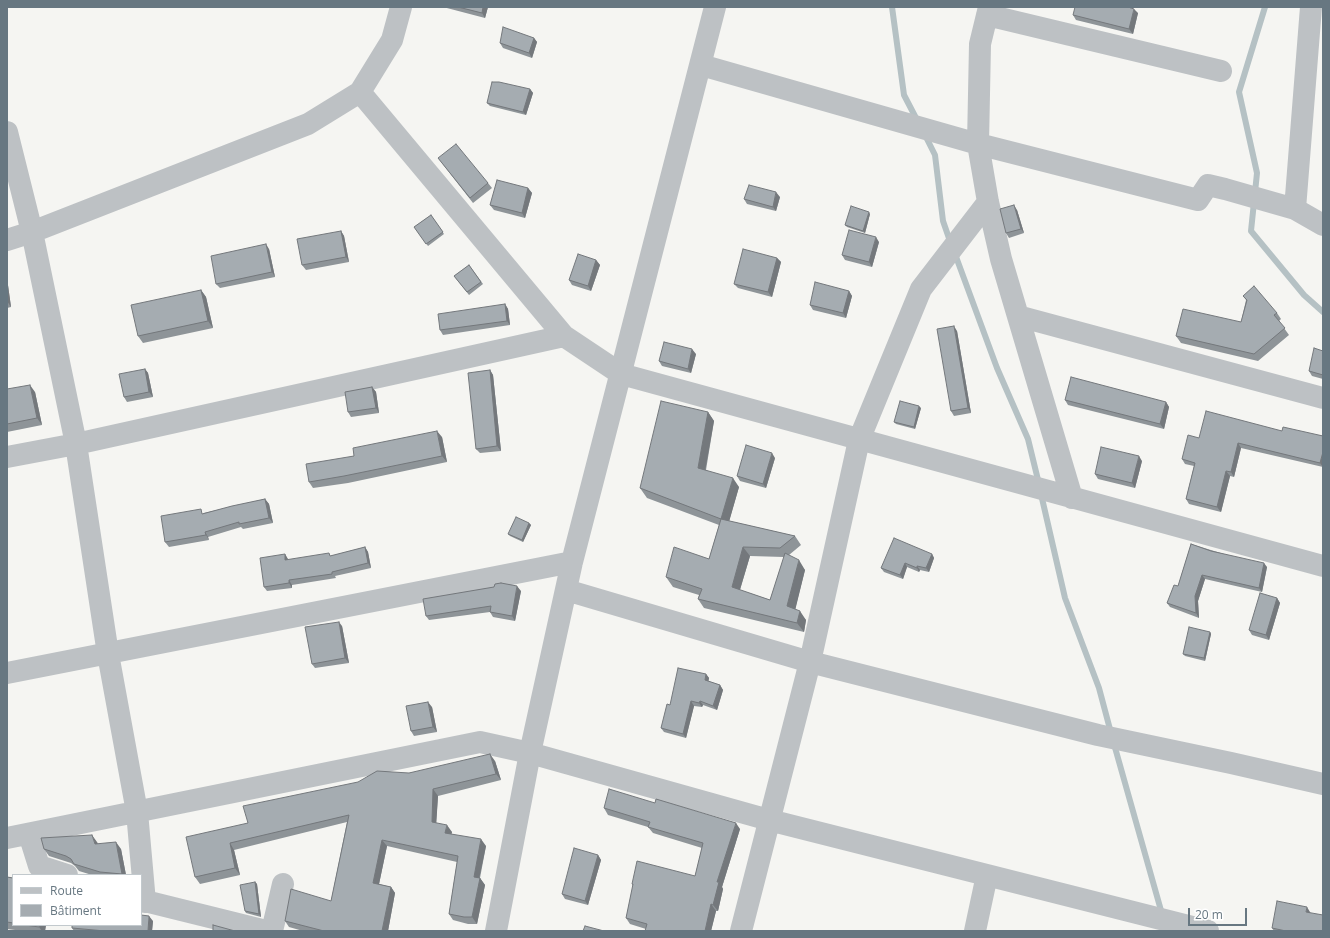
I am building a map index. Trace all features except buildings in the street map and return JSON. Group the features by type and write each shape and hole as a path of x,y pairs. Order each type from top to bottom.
{"street":[{"path":"7,240 32,232 308,124 360,92 392,40 401,7"},
{"path":"496,931 530,753 572,562 715,7"},
{"path":"1295,209 1311,7"},
{"path":"1072,498 1001,259 988,202 978,144 980,44 988,11 1221,71"},
{"path":"701,65 978,144 1198,200 1208,185 1241,193 1295,209 1323,225"},
{"path":"360,92 564,336 621,374 1323,566"},
{"path":"7,132 32,232 76,444 108,654 137,812 141,874"},
{"path":"741,931 810,662 859,440 921,289 988,202"},
{"path":"1018,316 1323,398"},
{"path":"7,457 76,444 564,336"},
{"path":"7,673 572,562"},
{"path":"566,590 810,662 1098,735 1323,784"},
{"path":"7,838 480,742 530,753 769,820 1208,931"},
{"path":"29,834 39,866 64,874"},
{"path":"975,931 987,875"},
{"path":"272,931 283,884"},
{"path":"142,886 143,901 266,931"}],"waterway":[{"path":"892,7 904,95 917,120"},
{"path":"1265,7 1239,92 1257,173 1251,231 1304,295 1323,312"},
{"path":"925,135 935,155 943,221 951,244"},
{"path":"955,254 997,368 1028,439 1039,484"},
{"path":"1041,494 1065,598 1099,688 1111,733"},
{"path":"1114,744 1162,914"}]}
